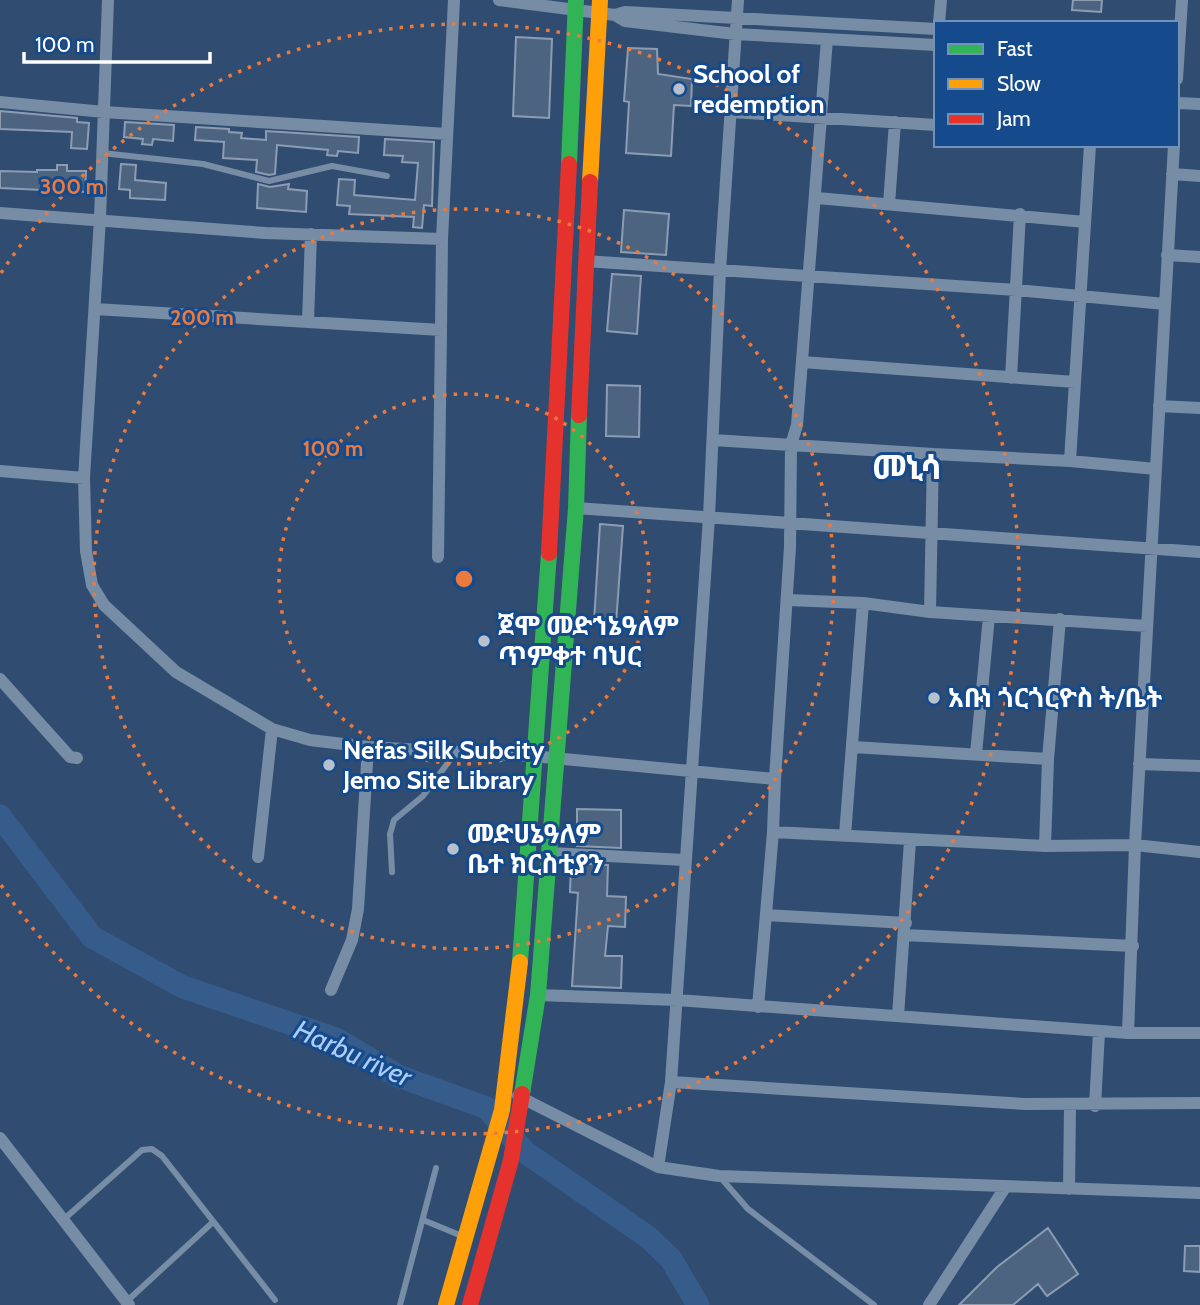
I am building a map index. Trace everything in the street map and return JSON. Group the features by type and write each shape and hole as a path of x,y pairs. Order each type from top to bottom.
{"main road":[{"path":"446,1305 502,1110 519,970 532,757 555,463 576,5"},
{"path":"470,1305 511,1160 538,995 576,508 585,261 605,9"}],"street":[{"path":"108,0 100,218 84,478 86,551 92,584 104,605 176,672 272,729 310,740 368,747 532,757 775,779"},
{"path":"438,557 442,239 454,0"},
{"path":"499,0 576,5 625,12 934,29"},
{"path":"657,1167 671,1082 677,1000 690,772 709,517 720,271 738,0"},
{"path":"939,21 941,0"},
{"path":"1179,40 1182,0"},
{"path":"605,9 625,22 735,34 934,45"},
{"path":"758,1007 773,832 787,600 791,445 796,436 817,198 827,39"},
{"path":"0,103 447,134"},
{"path":"1179,103 1200,104"},
{"path":"731,112 934,125"},
{"path":"889,204 895,122"},
{"path":"1070,461 1090,147"},
{"path":"1128,1033 1139,764 1174,147"},
{"path":"1172,174 1200,176"},
{"path":"817,198 1020,214 1085,222"},
{"path":"0,213 311,234 442,239"},
{"path":"1012,378 1020,214"},
{"path":"308,322 311,234"},
{"path":"1167,255 1200,257"},
{"path":"585,261 1016,290 1165,304"},
{"path":"95,309 441,330"},
{"path":"802,362 1075,382"},
{"path":"1159,406 1200,408"},
{"path":"713,440 1070,461 1156,469"},
{"path":"930,612 933,454"},
{"path":"0,471 84,478"},
{"path":"576,508 1200,552"},
{"path":"787,600 863,603 930,612 1147,626"},
{"path":"845,835 863,603"},
{"path":"976,754 989,616"},
{"path":"1045,846 1048,759 1060,619"},
{"path":"0,679 70,757 77,758"},
{"path":"258,857 272,729"},
{"path":"331,990 352,940 358,909 368,747"},
{"path":"853,747 1048,759"},
{"path":"1139,764 1200,766"},
{"path":"773,832 1045,846 1135,845 1200,852"},
{"path":"898,1016 910,841"},
{"path":"550,853 685,860"},
{"path":"766,915 905,929 1133,946"},
{"path":"538,995 677,1000 1099,1032 1200,1033"},
{"path":"1095,1106 1099,1032"},
{"path":"671,1082 1095,1106 1200,1103"},
{"path":"504,1092 521,1096 595,1138 657,1167 719,1176 1200,1193"},
{"path":"1069,1189 1070,1105"},
{"path":"0,1138 128,1304"},
{"path":"929,1305 1006,1186"}],"lane":[{"path":"102,153 204,164 247,178 269,181 332,166 387,176"},
{"path":"391,872 390,834 394,820 423,796 456,752"},
{"path":"63,1220 142,1150 152,1149 162,1156 275,1300"},
{"path":"400,1305 436,1168"},
{"path":"719,1176 748,1209 874,1305"},
{"path":"423,1220 467,1238"},
{"path":"128,1304 213,1223"}],"building":[{"path":"1073,0 1102,0 1101,12 1072,10"},
{"path":"516,37 552,39 549,118 513,116"},
{"path":"628,48 657,49 658,74 692,79 691,106 674,105 671,156 626,153 629,102 624,101"},
{"path":"0,111 77,118 77,122 89,123 87,149 71,148 72,132 0,129"},
{"path":"125,122 174,125 173,141 153,139 152,145 142,144 143,139 124,137"},
{"path":"196,127 229,129 229,132 242,133 241,138 266,140 266,131 359,137 358,153 338,151 337,156 327,155 328,150 277,145 275,174 269,175 256,172 257,160 223,158 224,142 195,140"},
{"path":"385,139 434,142 432,206 424,205 422,228 413,227 414,217 349,214 350,206 337,205 339,179 355,180 354,195 415,200 418,163 402,162 403,156 384,155"},
{"path":"121,164 136,165 135,180 166,183 165,200 130,198 130,190 119,189"},
{"path":"57,165 67,165 67,171 86,171 85,192 0,188 0,171 57,170"},
{"path":"258,184 270,187 289,184 288,189 307,191 306,212 257,208"},
{"path":"624,210 669,214 666,255 621,252"},
{"path":"612,274 641,276 637,334 607,331"},
{"path":"607,385 640,386 639,437 606,436"},
{"path":"600,524 623,526 616,624 594,622"},
{"path":"577,809 621,810 621,848 577,846"},
{"path":"571,863 608,865 607,896 626,897 625,927 608,926 605,956 622,956 621,988 572,986 578,893 570,892"},
{"path":"1048,1228 1078,1274 1047,1296 1038,1284 1013,1305 959,1305 997,1267"},
{"path":"1185,1246 1200,1246 1200,1272 1184,1271"}],"waterway":[{"name":"Harbu river","path":"0,816 92,937 183,987 336,1039 398,1076 487,1108 525,1152 648,1237 671,1259 698,1305"}],"traffic: fast":[{"path":"569,164 576,0"},
{"path":"522,1094 538,995 576,508 579,415"},
{"path":"520,962 549,553"}],"traffic: slow":[{"path":"590,182 600,0"},
{"path":"446,1305 502,1110 520,962"}],"traffic: jam":[{"path":"549,553 569,164"},
{"path":"579,415 590,182"},
{"path":"470,1305 511,1160 522,1094"}],"place":[{"name":"School of redemption","path":"679,89"},
{"name":"ጀሞ መድኀኔዓለም ጥምቀተ ባህር","path":"484,641"},
{"name":"አቡነ ጎርጎርዮስ ት/ቤት","path":"934,698"},
{"name":"Nefas Silk Subcity Jemo Site Library","path":"329,765"},
{"name":"መድሀኔዓለም ቤተ ክርስቲያን","path":"453,849"}],"district":[{"name":"መኒሳ","path":"907,467"}]}
